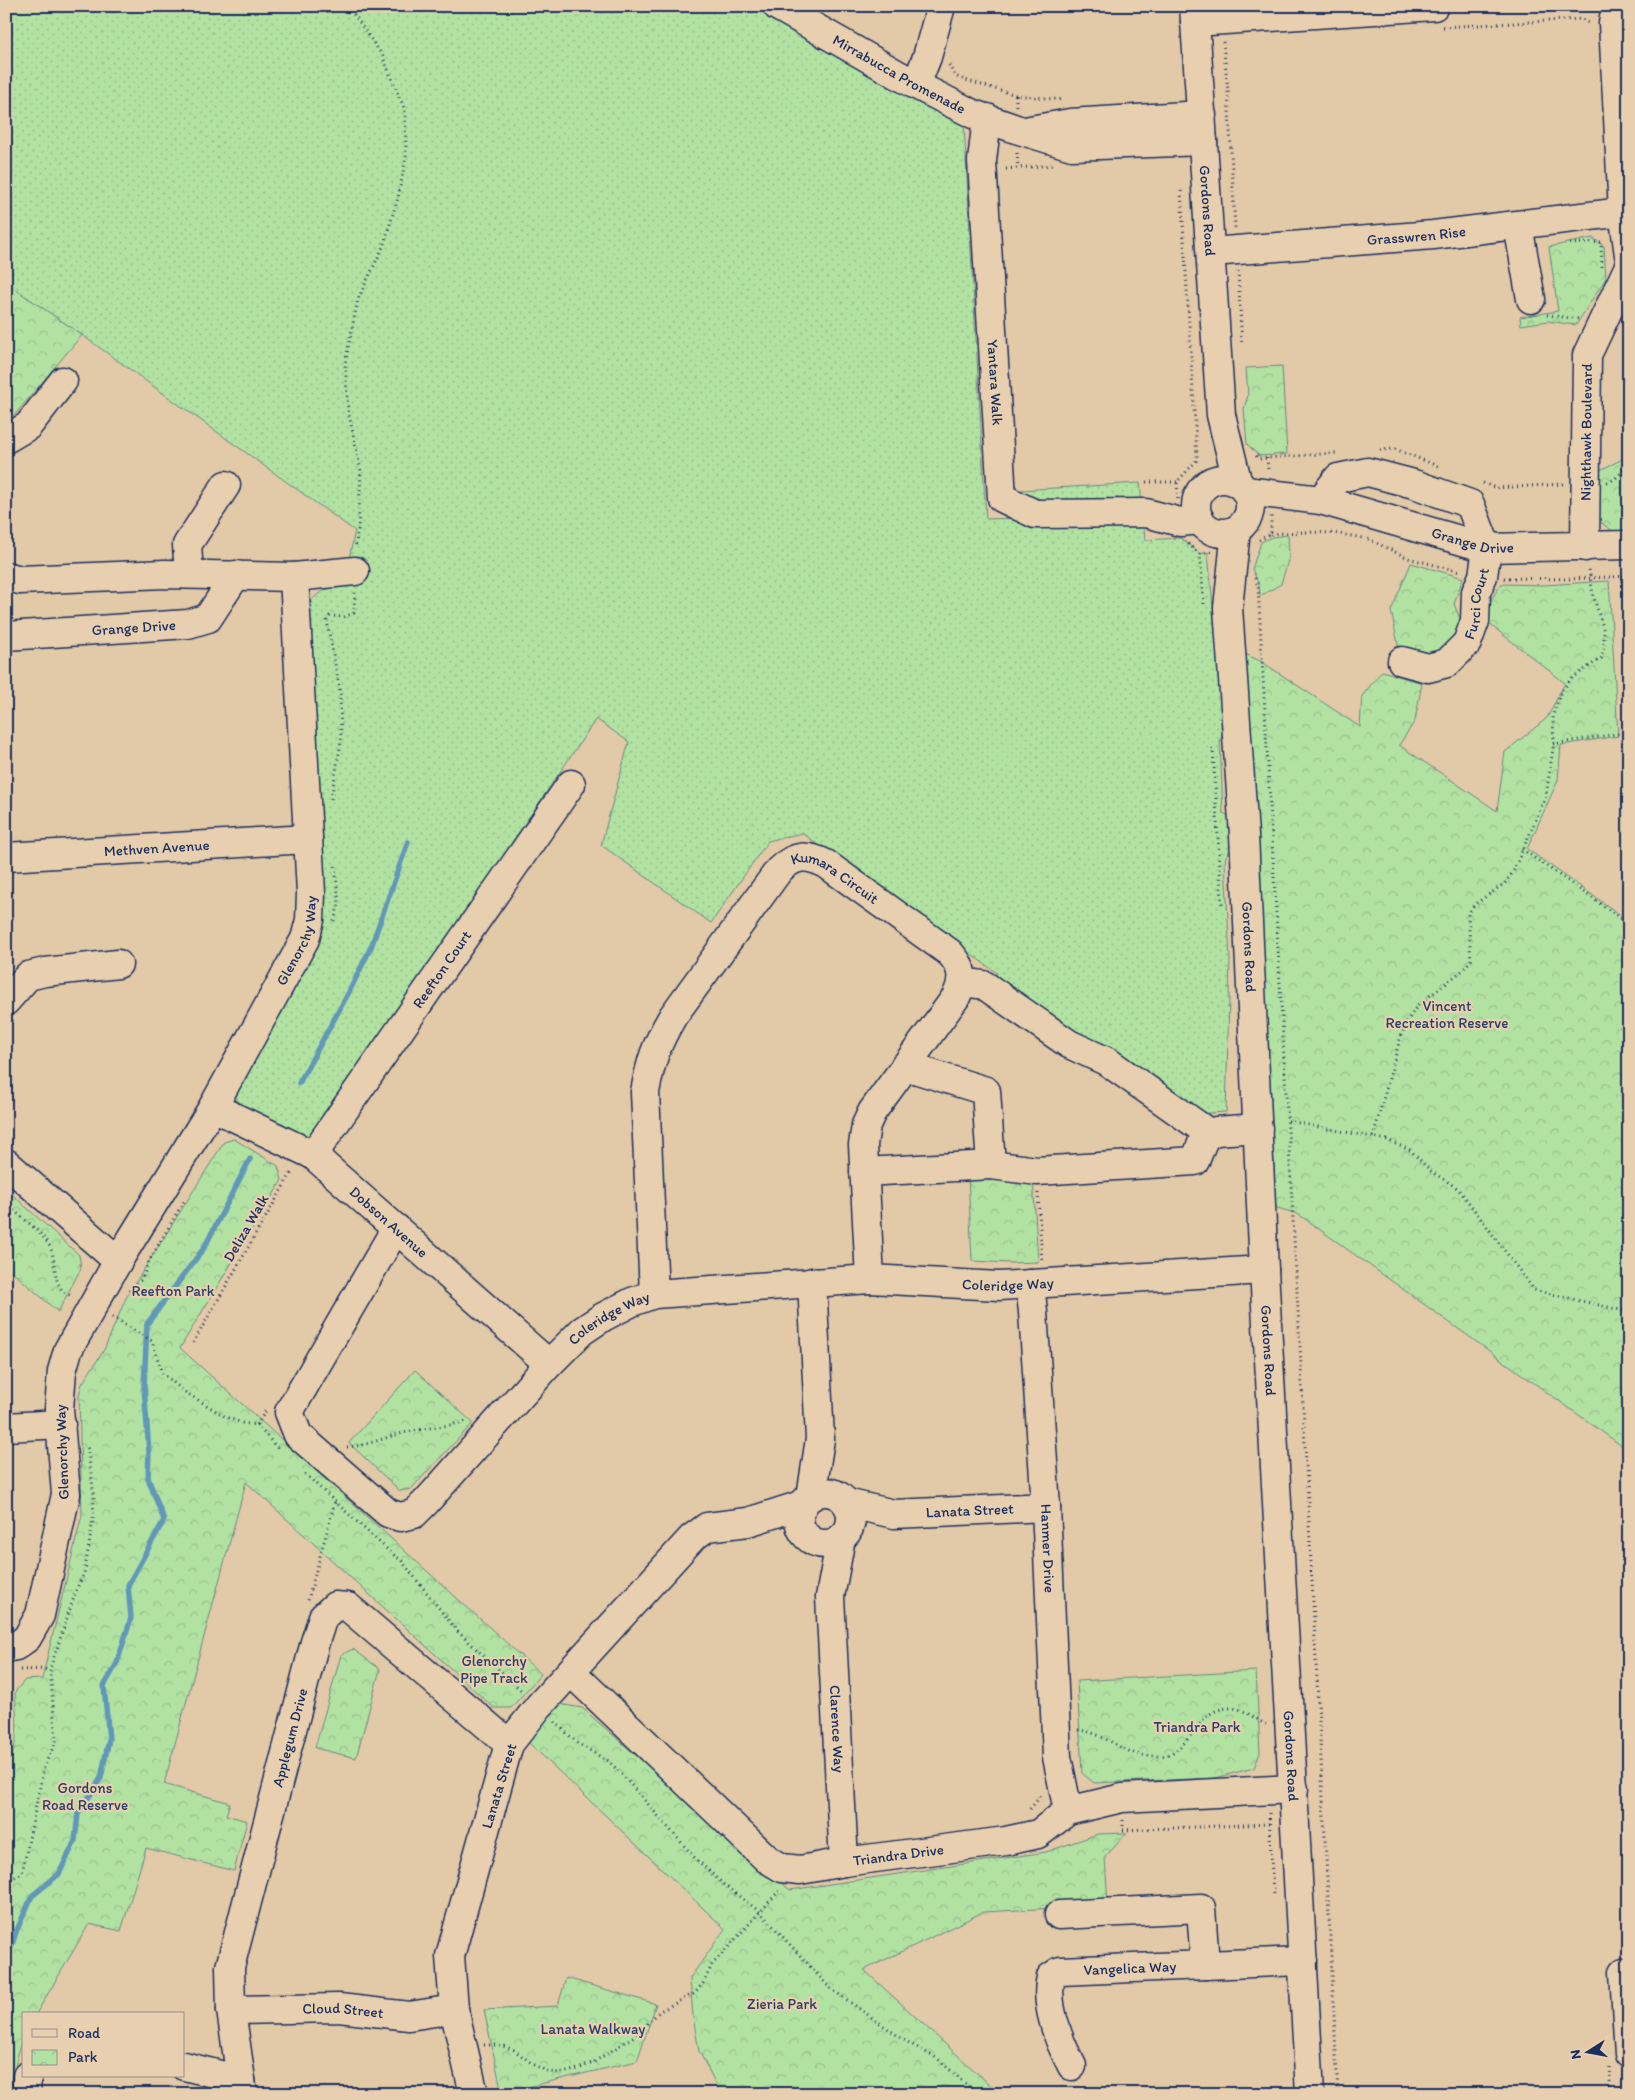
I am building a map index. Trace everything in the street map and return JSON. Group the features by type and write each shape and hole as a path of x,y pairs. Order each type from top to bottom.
{"street":[{"name":"Mirrabucca Promenade","path":"777,6 916,85 987,118 1072,146 1202,126"},
{"path":"916,85 927,57 941,6"},
{"path":"1616,6 1612,23 1622,75 1623,212 1629,255"},
{"path":"1213,26 1432,12"},
{"name":"Gordons Road","path":"1213,26 1202,126 1221,248 1221,415 1251,511 1216,610"},
{"name":"Yantara Walk","path":"987,118 982,160 1002,498 1035,514 1057,515 1146,513 1193,504"},
{"name":"Grasswren Rise","path":"1221,248 1433,236 1623,212"},
{"path":"1518,225 1532,299"},
{"name":"Nighthawk Boulevard","path":"1585,547 1571,481 1587,355 1629,266"},
{"path":"6,439 28,426 64,381"},
{"name":"Gordons Road","path":"1221,415 1193,504 1216,610 1244,835 1264,1270 1278,1723 1282,1790 1304,1961 1310,2094"},
{"path":"1321,500 1338,478 1368,472 1414,484 1470,504 1487,548"},
{"path":"1223,479 1251,511 1222,533 1193,504 1223,479"},
{"path":"189,574 187,545 226,485"},
{"name":"Grange Drive","path":"1251,511 1321,500 1487,548 1629,546"},
{"name":"Furci Court","path":"1402,661 1428,668 1447,663 1468,643 1475,621 1476,592 1483,576 1487,548"},
{"path":"6,576 20,580 189,574 294,577 355,571"},
{"name":"Grange Drive","path":"6,636 188,624 208,618 236,575"},
{"name":"Glenorchy Way","path":"12,1655 27,1638 40,1615 66,1494 59,1408 62,1371 68,1350 105,1315 118,1261 213,1107 305,939 310,920 311,893 294,577"},
{"name":"Reefton Court","path":"308,1153 570,784"},
{"name":"Methven Avenue","path":"6,857 308,851"},
{"name":"Kumara Circuit","path":"654,1294 645,1092 651,1061 658,1041 673,1016 779,870 790,860 801,857 814,858 826,864 950,953 958,962 962,973 962,982"},
{"path":"6,1001 28,976 45,972 118,964"},
{"path":"870,1279 863,1145 866,1125 872,1112 956,997 962,982 984,985 1069,1044 1108,1062 1210,1134"},
{"path":"905,1066 986,1091 991,1165"},
{"name":"Dobson Avenue","path":"213,1107 308,1153 396,1228 549,1364"},
{"path":"864,1172 991,1165 1037,1171 1196,1162 1206,1136 1216,1131 1258,1128"},
{"path":"6,1163 118,1261"},
{"name":"Coleridge Way","path":"396,1228 289,1412 313,1465 388,1513 400,1517 414,1514 549,1364 582,1331 603,1317 632,1302 654,1294 870,1279 999,1286 1036,1275 1264,1270"},
{"name":"Hanmer Drive","path":"1036,1275 1033,1312 1046,1507 1057,1757 1068,1811"},
{"path":"812,1282 820,1439 807,1501 800,1518 808,1536 826,1543 844,1535 851,1517 820,1439"},
{"path":"6,1428 61,1424"},
{"path":"807,1501 825,1492 835,1493 843,1499"},
{"name":"Lanata Street","path":"843,1499 894,1514 1046,1507"},
{"name":"Lanata Street","path":"474,2094 454,2009 450,1956 509,1744 539,1706 692,1538 708,1527 748,1522 807,1501"},
{"name":"Lanata Street","path":"844,1535 894,1514"},
{"name":"Lanata Street","path":"748,1522 808,1536"},
{"name":"Clarence Way","path":"844,1535 830,1596 844,1862"},
{"name":"Clarence Way","path":"808,1536 830,1596"},
{"name":"Applegum Drive","path":"242,2087 231,2010 230,1966 323,1617 335,1606 348,1607 509,1744"},
{"name":"Triandra Drive","path":"571,1672 767,1859 782,1868 800,1870 844,1862 1006,1841 1038,1834 1068,1811 1122,1798 1282,1790"},
{"path":"1059,1915 1201,1908 1205,1965"},
{"name":"Vangelica Way","path":"1072,2066 1060,2045 1048,1987 1051,1977 1060,1971 1304,1961"},
{"path":"1624,1972 1629,2054"},
{"name":"Cloud Street","path":"231,2010 339,2008 409,2016 454,2009"},
{"path":"185,2066 242,2087"},
{"path":"26,2094 27,2078"}],"path":[{"path":"330,803 341,742 340,691 327,621 330,616 344,617 354,613 354,554 358,530 361,471 348,410 345,364 358,299 384,247 398,198 406,157 405,110 382,56 348,6"},
{"path":"1432,12 1582,19 1590,25"},
{"path":"1213,26 1228,91 1231,156 1196,461 1193,504 1181,538 1200,554 1216,610"},
{"path":"948,62 955,76 965,80 1016,95 1070,100"},
{"path":"1228,91 1202,126 1231,156"},
{"path":"1006,178 1006,168 1056,165"},
{"path":"1181,186 1221,248 1242,355"},
{"path":"1562,244 1601,242 1602,272"},
{"path":"1532,299 1548,316 1581,320"},
{"path":"1577,327 1586,312"},
{"path":"1375,450 1395,449 1440,467"},
{"path":"1252,454 1260,459 1346,453"},
{"path":"1251,511 1271,534 1259,539 1251,511 1267,458"},
{"path":"1477,481 1496,488 1571,481 1611,482 1629,463"},
{"path":"1146,482 1193,504"},
{"path":"1373,1137 1406,1023 1417,1006 1463,970 1471,960 1468,914 1474,905 1505,883 1513,872 1546,796 1553,744 1553,715 1560,694 1571,679 1601,658 1604,646 1604,631 1593,595 1585,547"},
{"path":"1254,578 1258,586 1288,1122 1338,2094"},
{"path":"1553,744 1622,733"},
{"path":"1212,739 1222,915"},
{"path":"1522,849 1629,924"},
{"path":"308,851 334,862 339,904 334,922"},
{"path":"1288,1122 1387,1140 1410,1150 1431,1171 1456,1188 1534,1290 1629,1310"},
{"name":"Deliza Walk","path":"193,1343 308,1153"},
{"path":"1036,1275 1037,1171"},
{"path":"124,1296 142,1279 149,1261 189,1194"},
{"path":"6,1204 41,1234 50,1246 57,1278 63,1291 140,1333 152,1342 162,1373 185,1392 226,1417 242,1424 257,1425 283,1454"},
{"path":"501,1419 482,1416 452,1426 408,1432 372,1444 347,1448 338,1441 313,1465 391,1553 401,1560 457,1631 577,1743 608,1761 618,1770 694,1857 723,1884 760,1912 830,1988 904,2040 938,2059 977,2094"},
{"path":"6,1882 22,1873 44,1767 56,1741 50,1669 76,1588 84,1574 93,1521 94,1495 86,1436"},
{"path":"12,1655 50,1669"},
{"path":"1077,1730 1098,1733 1135,1755 1152,1756 1172,1754 1186,1742 1201,1722 1214,1710 1233,1708 1278,1723 1319,1722"},
{"path":"1264,1714 1278,1723"},
{"path":"1077,1720 1078,1739"},
{"path":"1265,1733 1278,1723"},
{"path":"1273,1895 1269,1824 1282,1790"},
{"path":"1122,1798 1123,1830 1269,1824"},
{"path":"464,2050 489,2044 500,2045 514,2050 534,2065 549,2072 563,2073 594,2062 636,2035 660,2011 695,1992 704,1982 712,1965 782,1889"}],"green space":[{"path":"6,6 752,6 964,125 986,519 1023,518 1021,490 1140,483 1145,540 1181,538 1200,554 1208,552 1224,729 1220,741 1223,813 1229,816 1231,848 1225,862 1230,959 1226,1112 1194,1114 1075,1030 1062,1031 992,981 997,973 802,833 768,841 711,923 601,845 629,742 596,719 318,1129 307,1138 247,1109 235,1098 239,1077 315,938 304,609 321,592 330,588 343,587 355,531 82,335 6,283"},
{"path":"1593,238 1604,246 1606,278 1576,325 1548,321 1521,325 1520,317 1558,311 1549,247"},
{"path":"6,283 82,335 6,425"},
{"path":"1282,366 1287,454 1259,456 1247,444 1244,409 1248,395 1246,368"},
{"path":"1629,457 1629,534 1614,532 1598,520 1596,472"},
{"path":"1288,535 1289,557 1281,584 1260,596 1259,585 1252,569 1261,542 1272,537"},
{"path":"1411,563 1463,578 1454,604 1462,624 1455,646 1429,663 1400,653 1391,611"},
{"name":"Vincent Recreation Reserve","path":"1609,581 1618,736 1561,745 1558,780 1527,849 1629,921 1629,1451 1298,1214 1271,1206 1271,1190 1275,1182 1257,859 1237,650 1262,662 1360,727 1362,696 1382,671 1422,683 1415,721 1399,745 1497,811 1505,752 1547,718 1565,683 1488,623 1491,600 1501,584 1544,585"},
{"name":"Gordons Road Reserve","path":"234,1139 278,1166 282,1180 180,1348 541,1674 511,1708 494,1708 246,1482 164,1784 230,1803 226,1815 247,1821 234,1871 146,1848 121,1931 89,1924 37,2012 22,2012 22,2040 17,2054 12,2094 6,2094 6,1767 11,1758 16,1740 15,1692 25,1680 42,1679 82,1515 79,1395 82,1384 104,1350 126,1298 224,1142"},
{"path":"968,1174 1033,1178 1038,1262 972,1261"},
{"path":"6,1189 79,1255 81,1268 58,1312 6,1266"},
{"path":"415,1370 473,1423 411,1489 400,1491 349,1443"},
{"path":"353,1649 380,1669 356,1758 315,1748 341,1655"},
{"name":"Triandra Park","path":"1256,1671 1260,1753 1254,1768 1214,1778 1094,1783 1082,1773 1077,1681"},
{"name":"Zieria Park","path":"559,1704 582,1708 790,1890 1046,1852 1098,1834 1127,1833 1105,1857 1108,1905 983,1912 864,1970 1000,2094 721,2094 699,2051 693,2017 690,1978 725,1929 526,1740"},
{"name":"Lanata Walkway","path":"566,1978 656,2004 637,2061 502,2093 484,2010 558,2006"}],"waterway":[{"path":"299,1083 349,992 371,947 408,842"},
{"path":"6,1964 16,1932 32,1896 59,1874 75,1841 78,1814 101,1778 109,1739 104,1686 117,1663 131,1618 128,1585 164,1520 148,1478 149,1452 144,1387 147,1324 204,1248 250,1159"}],"park label":[{"name":"Reefton Park","path":"173,1291"},
{"name":"Glenorchy Pipe Track","path":"494,1670"}]}
